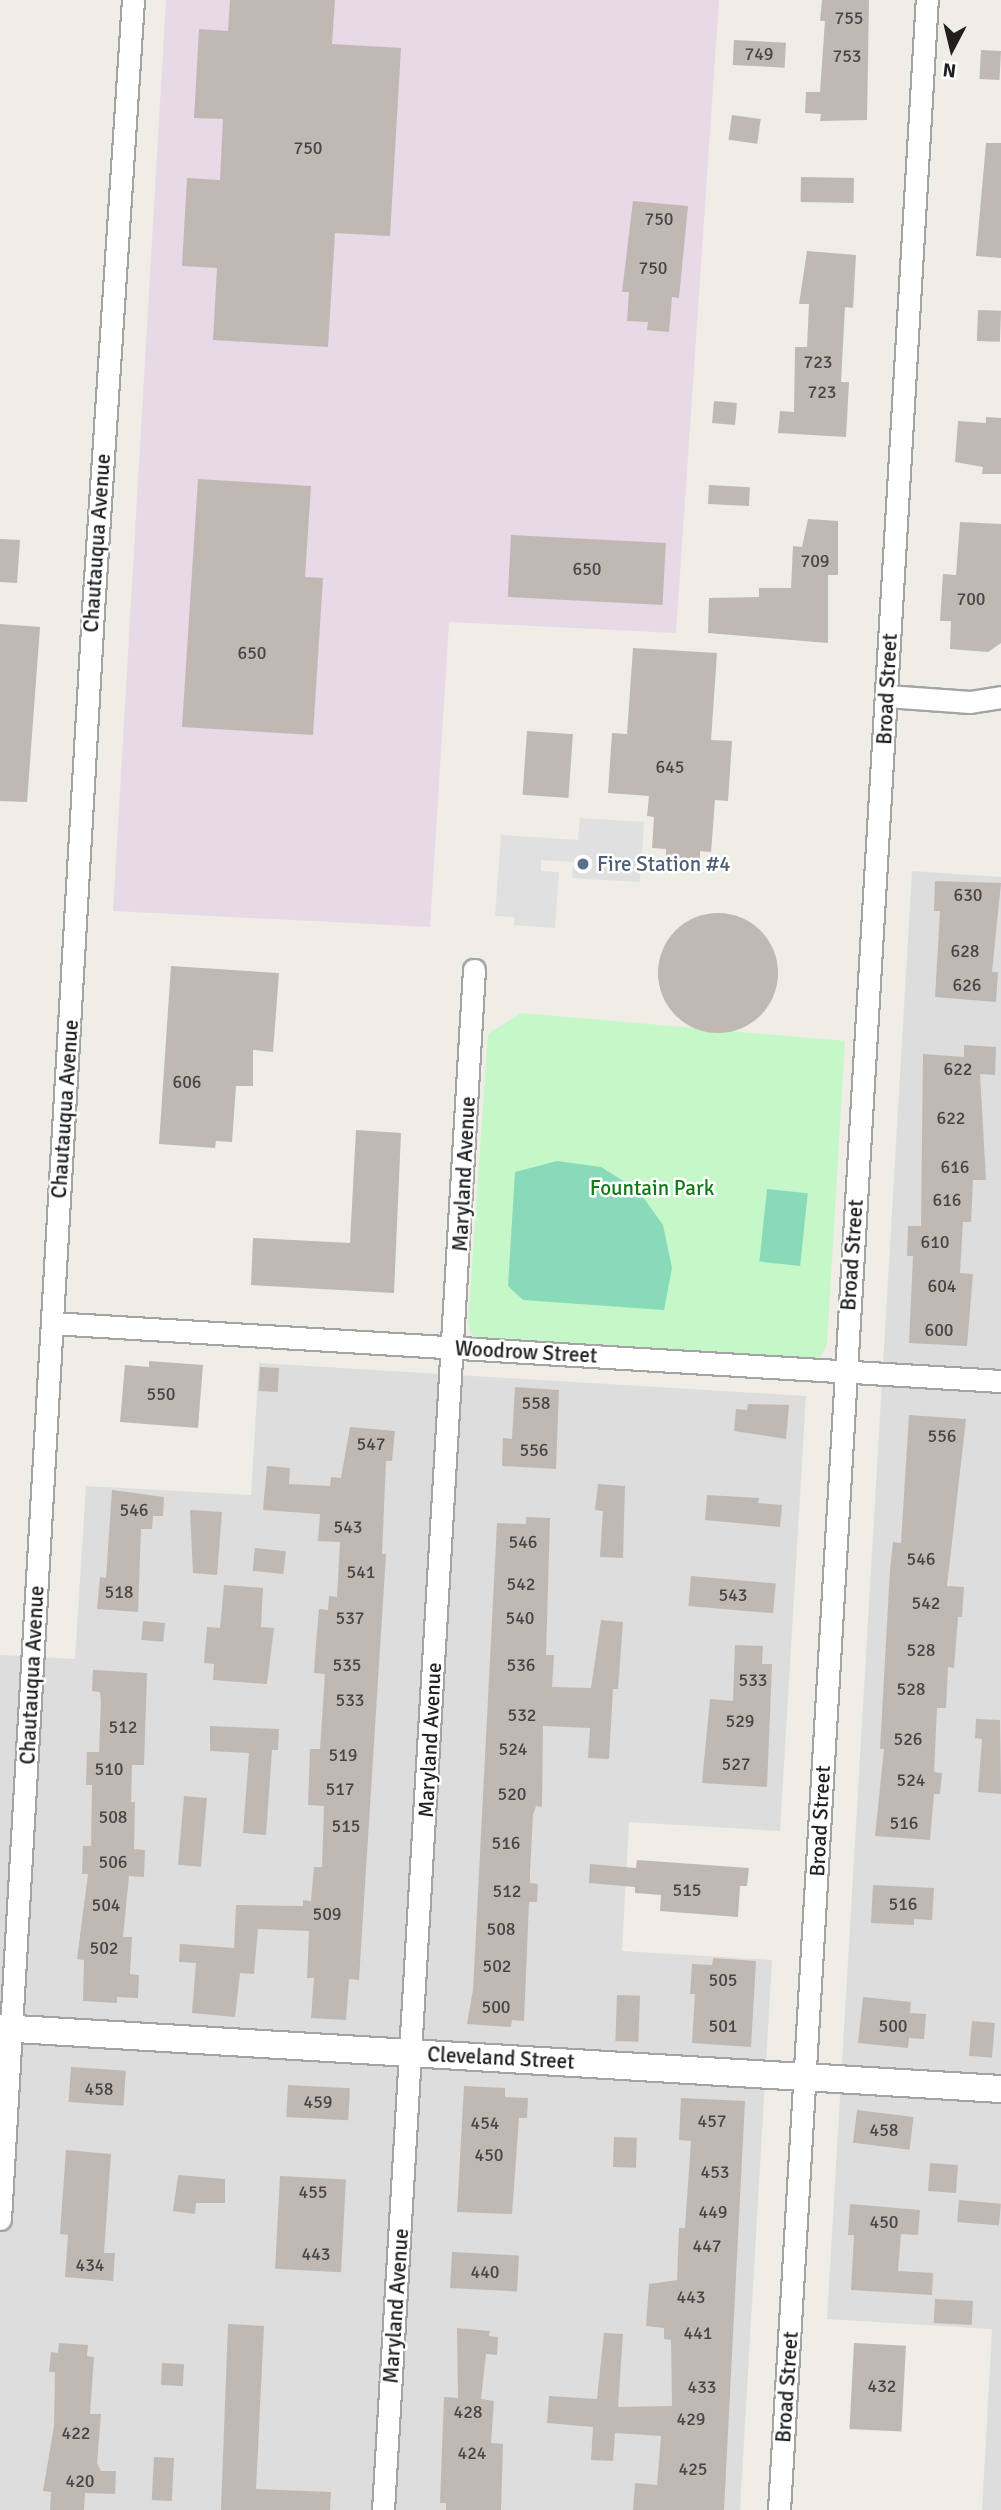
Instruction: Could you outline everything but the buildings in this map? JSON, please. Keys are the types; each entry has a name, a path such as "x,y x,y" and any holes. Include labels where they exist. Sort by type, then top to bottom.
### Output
{"street":[{"name":"Chautauqua Avenue","path":"0,2219 6,2028 133,0"},
{"name":"Broad Street","path":"779,2510 807,2077 844,1371 887,696 927,0"},
{"path":"887,696 970,702 1001,697"},
{"name":"Maryland Avenue","path":"383,2510 454,1348 474,970"},
{"name":"Woodrow Street","path":"52,1323 1001,1381"},
{"name":"Cleveland Street","path":"6,2028 1001,2089"}],"shaded area":[{"path":"166,0 719,0 676,633 449,622 430,927 113,911"},
{"path":"580,818 644,822 640,882 572,878 573,862 541,860 541,871 559,872 555,928 514,925 514,917 495,916 501,835 578,840"},
{"path":"912,871 1001,877 1001,2510 982,2510 992,2329 827,2319"},
{"path":"259,1363 806,1396 780,1831 629,1822 622,1951 772,1960 740,2510 0,2510 0,1655 75,1659 86,1486 251,1495"}],"green space":[{"name":"Fountain Park","path":"521,1013 845,1041 827,1344 821,1357 815,1360 478,1340 472,1336 468,1323 488,1034"},
{"path":"557,1161 601,1167 638,1190 663,1225 672,1268 664,1310 523,1300 508,1286 515,1172"},
{"path":"767,1189 808,1193 800,1266 759,1262"}],"place":[{"name":"Fire Station #4","path":"583,864"}]}
